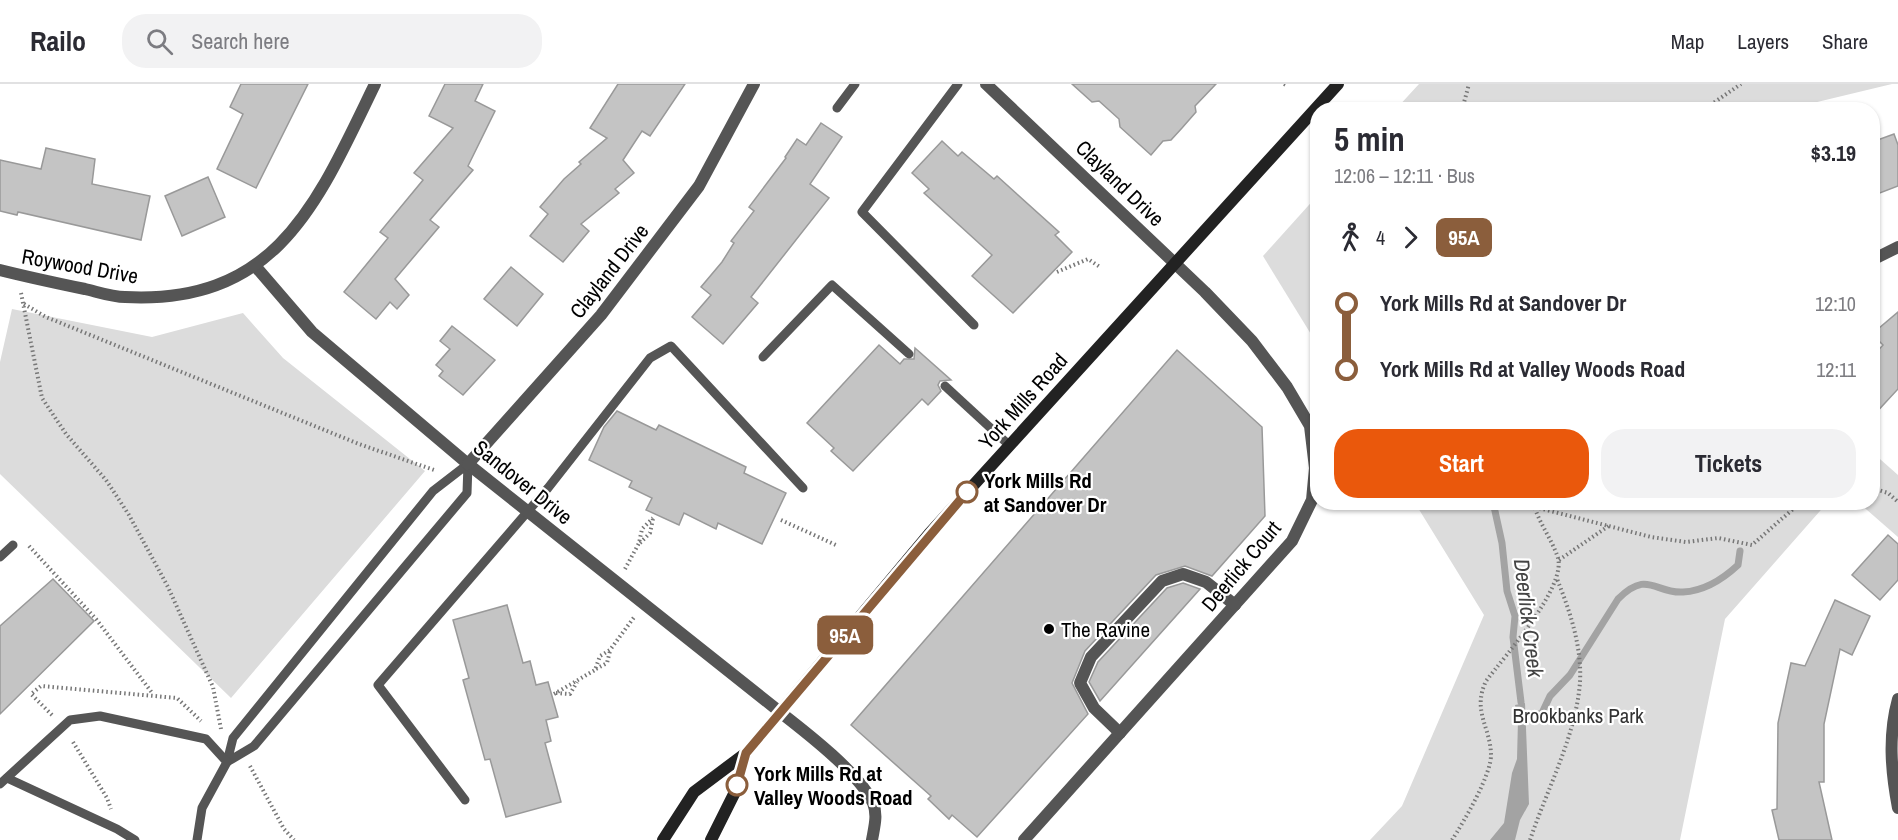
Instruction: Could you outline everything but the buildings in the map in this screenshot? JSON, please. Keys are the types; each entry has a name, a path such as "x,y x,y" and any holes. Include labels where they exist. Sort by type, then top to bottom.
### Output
{"main road":[{"name":"York Mills Road","path":"1322,102 1338,84"},
{"name":"York Mills Road","path":"663,840 694,792 746,753 929,534 1310,115"},
{"name":"York Mills Road","path":"711,840 734,794 746,753"}],"street":[{"name":"Roywood Drive","path":"0,270 123,297 157,297 226,282 256,267 292,232 313,205 375,84"},
{"name":"Clayland Drive","path":"468,464 601,315 699,186 754,84"},
{"name":"Clayland Drive","path":"986,84 1175,262"},
{"path":"1880,256 1898,247"},
{"name":"Deerlick Court","path":"1175,262 1252,341 1287,387 1310,426"},
{"name":"Sandover Drive","path":"256,267 312,332 468,464 819,744 857,782 873,804 876,821 872,840"},
{"name":"Deerlick Court","path":"1024,840 1292,541 1310,504"},
{"path":"1120,733 1094,708 1080,683 1091,657 1162,582 1183,574 1206,582 1235,605"},
{"path":"1898,699 1890,744 1898,808"}],"lane":[{"path":"837,108 855,84"},
{"path":"958,84 862,212 974,325"},
{"path":"763,357 832,285 909,354"},
{"path":"465,800 378,685 528,511 650,358 670,346 803,488"},
{"path":"945,386 1009,445"},
{"path":"197,840 202,808 226,763 233,738 433,491 468,464"},
{"path":"226,763 254,746 465,496 468,464"},
{"path":"0,557 13,545"},
{"path":"135,840 117,829 3,781 70,720 100,716 206,739 226,763"}],"path":[{"path":"1464,102 1469,84"},
{"path":"1715,102 1741,84"},
{"path":"1057,272 1089,259 1100,267"},
{"path":"18,274 32,336 42,398 66,434 106,480 129,515 168,587 213,687 222,730 216,729"},
{"path":"23,304 46,317 348,440 435,470"},
{"path":"1880,490 1888,493 1898,502"},
{"path":"1452,840 1467,816 1491,756 1480,710 1480,694 1486,681 1537,612 1557,578 1559,560 1536,510"},
{"path":"1553,510 1651,537 1686,542 1718,538 1752,545 1792,510"},
{"path":"618,583 639,543 642,528 653,518 650,533 639,543"},
{"path":"781,520 836,545"},
{"path":"1559,560 1610,525"},
{"path":"13,545 24,541 96,619 154,695"},
{"path":"1530,840 1573,722 1580,682 1577,645 1567,603 1557,578"},
{"path":"595,670 600,656 610,650 644,605"},
{"path":"577,682 570,694 555,694 607,663 610,650"},
{"path":"32,694 41,686 177,698 208,729"},
{"path":"72,742 107,798 117,829"},
{"path":"226,763 251,766 284,829 294,840"}],"green space":[{"path":"1419,84 1892,84 1817,102 1402,102"},
{"path":"1310,204 1310,333 1263,256"},
{"path":"12,309 152,337 243,313 283,358 425,471 231,698 0,474 0,362"},
{"path":"1880,459 1898,475 1898,537 1867,510 1880,510"},
{"name":"Brookbanks Park","path":"1419,510 1821,510 1725,619 1680,840 1370,840 1402,806 1484,615"}],"shaded area":[{"path":"1525,703 1529,804 1520,820 1515,840 1490,840 1504,823 1512,773 1517,759 1518,720 1515,705"}],"waterway":[{"name":"Deerlick Creek","path":"1495,510 1502,543 1507,591 1515,616 1513,637 1521,702"},
{"path":"1527,719 1542,713 1550,696 1570,675 1618,599 1628,590 1644,584 1673,592 1706,587 1738,565 1740,551"}],"bus line":[{"name":"95A","path":"737,785 746,753 929,534 967,492"}],"place":[{"name":"York Mills Rd at Sandover Dr","path":"967,492"},
{"name":"The Ravine","path":"1049,629"},
{"name":"York Mills Rd at Valley Woods Road","path":"737,785"}]}
